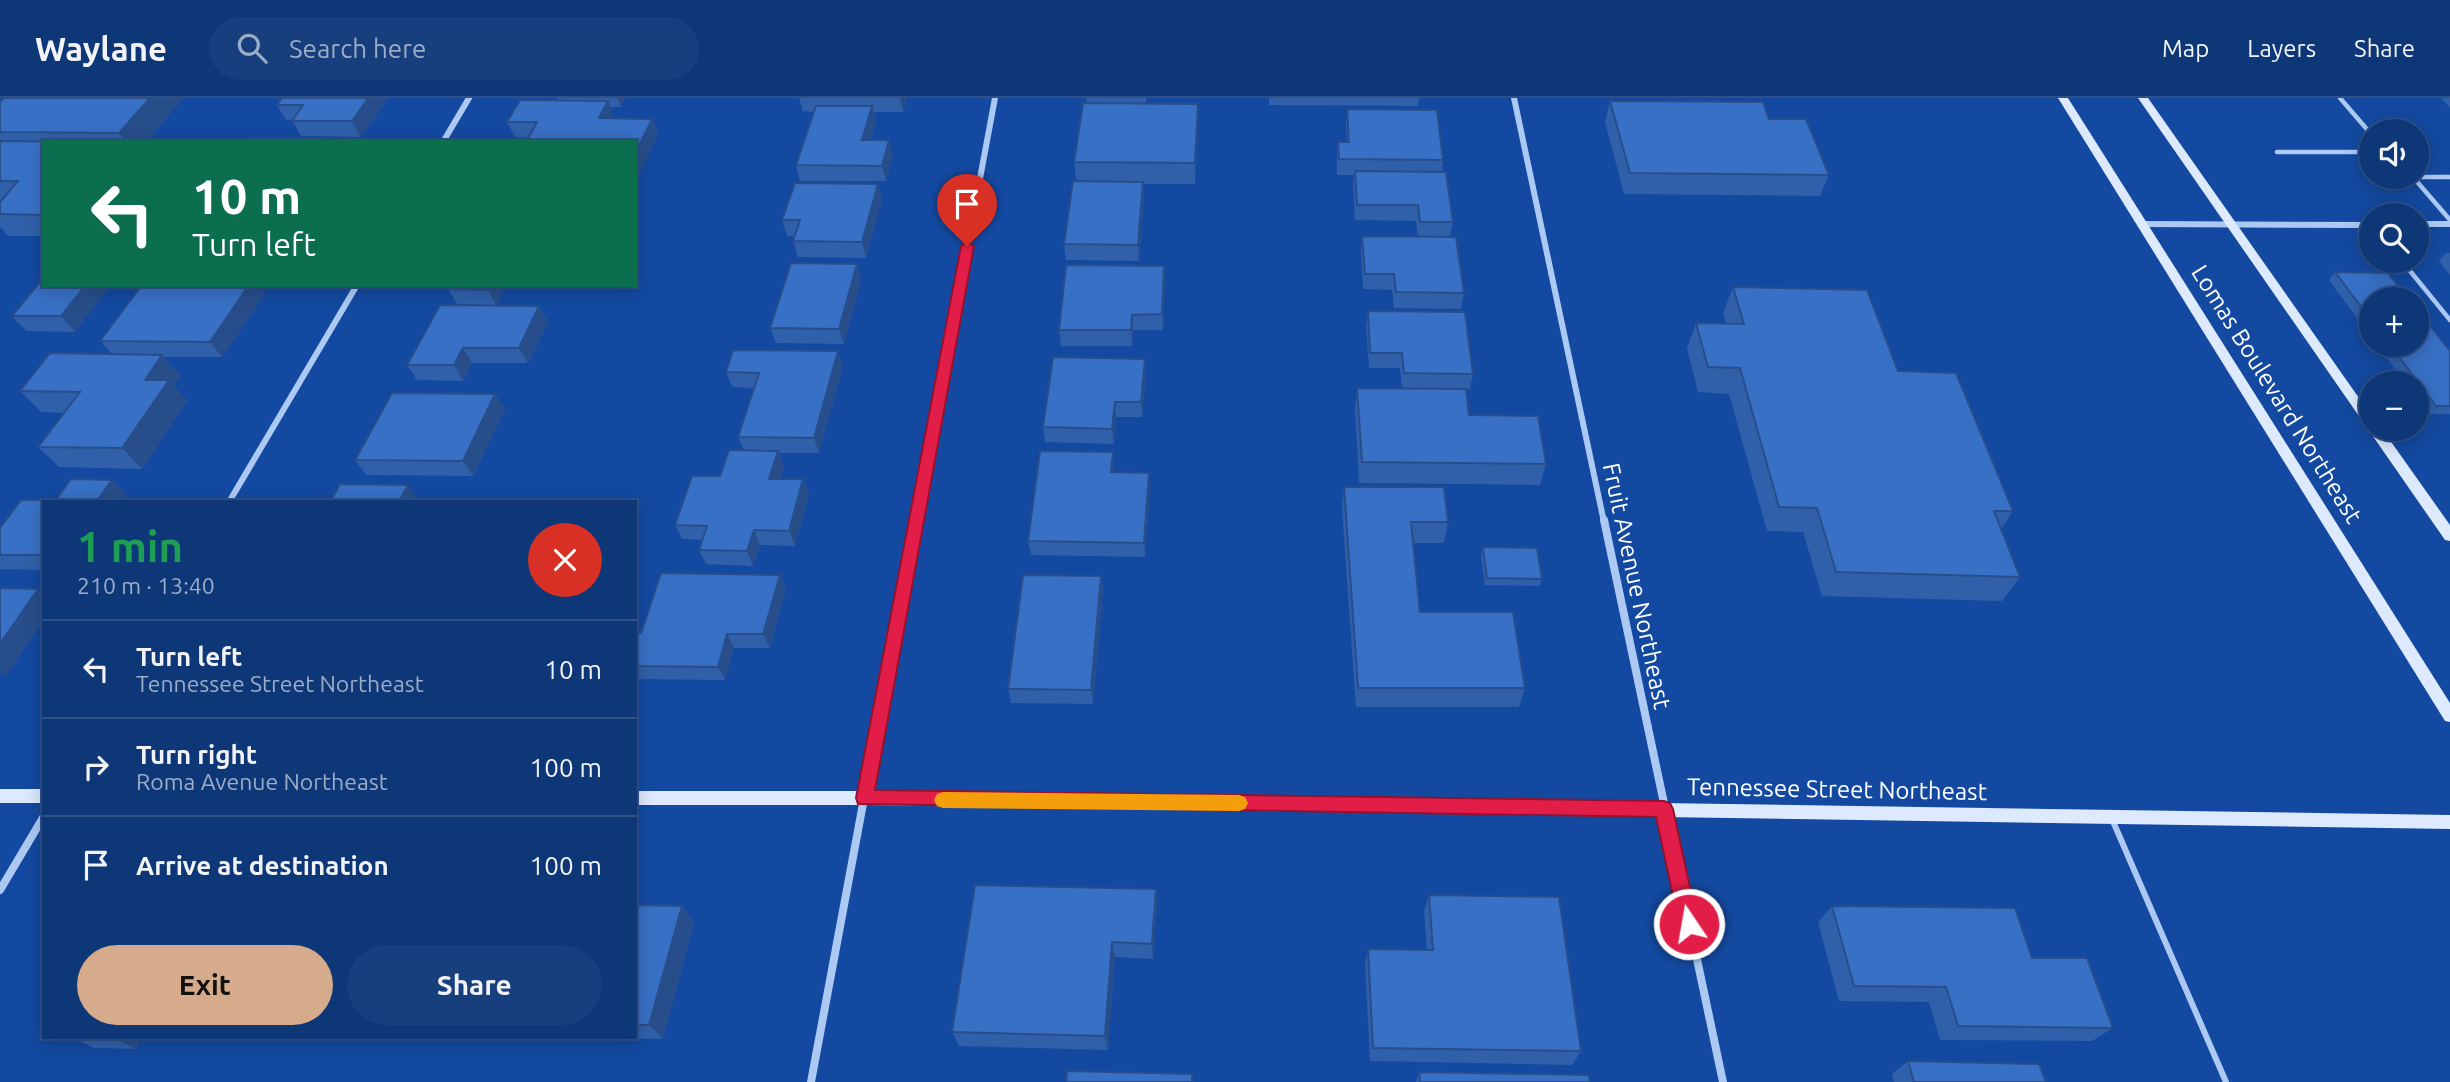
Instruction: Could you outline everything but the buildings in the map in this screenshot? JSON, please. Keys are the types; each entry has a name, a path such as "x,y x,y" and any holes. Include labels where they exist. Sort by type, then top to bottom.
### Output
{"main road":[{"name":"Lomas Boulevard Northeast","path":"2063,98 2450,716"},
{"path":"2143,98 2359,407"},
{"path":"2383,441 2450,536"},
{"path":"0,796 42,796"},
{"name":"Tennessee Street Northeast","path":"637,798 865,798 2450,822"}],"street":[{"path":"444,140 469,98"},
{"path":"811,1082 995,98"},
{"name":"Fruit Avenue Northeast","path":"1514,98 1723,1082"},
{"path":"2429,223 2450,222"},
{"path":"2144,224 2359,225"},
{"path":"230,500 356,287"},
{"path":"0,890 42,819"}],"lane":[{"path":"2340,98 2359,120"},
{"path":"2277,152 2359,152"},
{"path":"2429,177 2450,177"},
{"path":"2423,189 2450,222"},
{"path":"2412,273 2450,320"},
{"path":"2440,308 2450,308"},
{"path":"2110,816 2226,1082"}],"slow traffic":[{"path":"943,800 1239,803"}],"route":[{"path":"967,246 865,798 1664,809 1689,924"}]}
